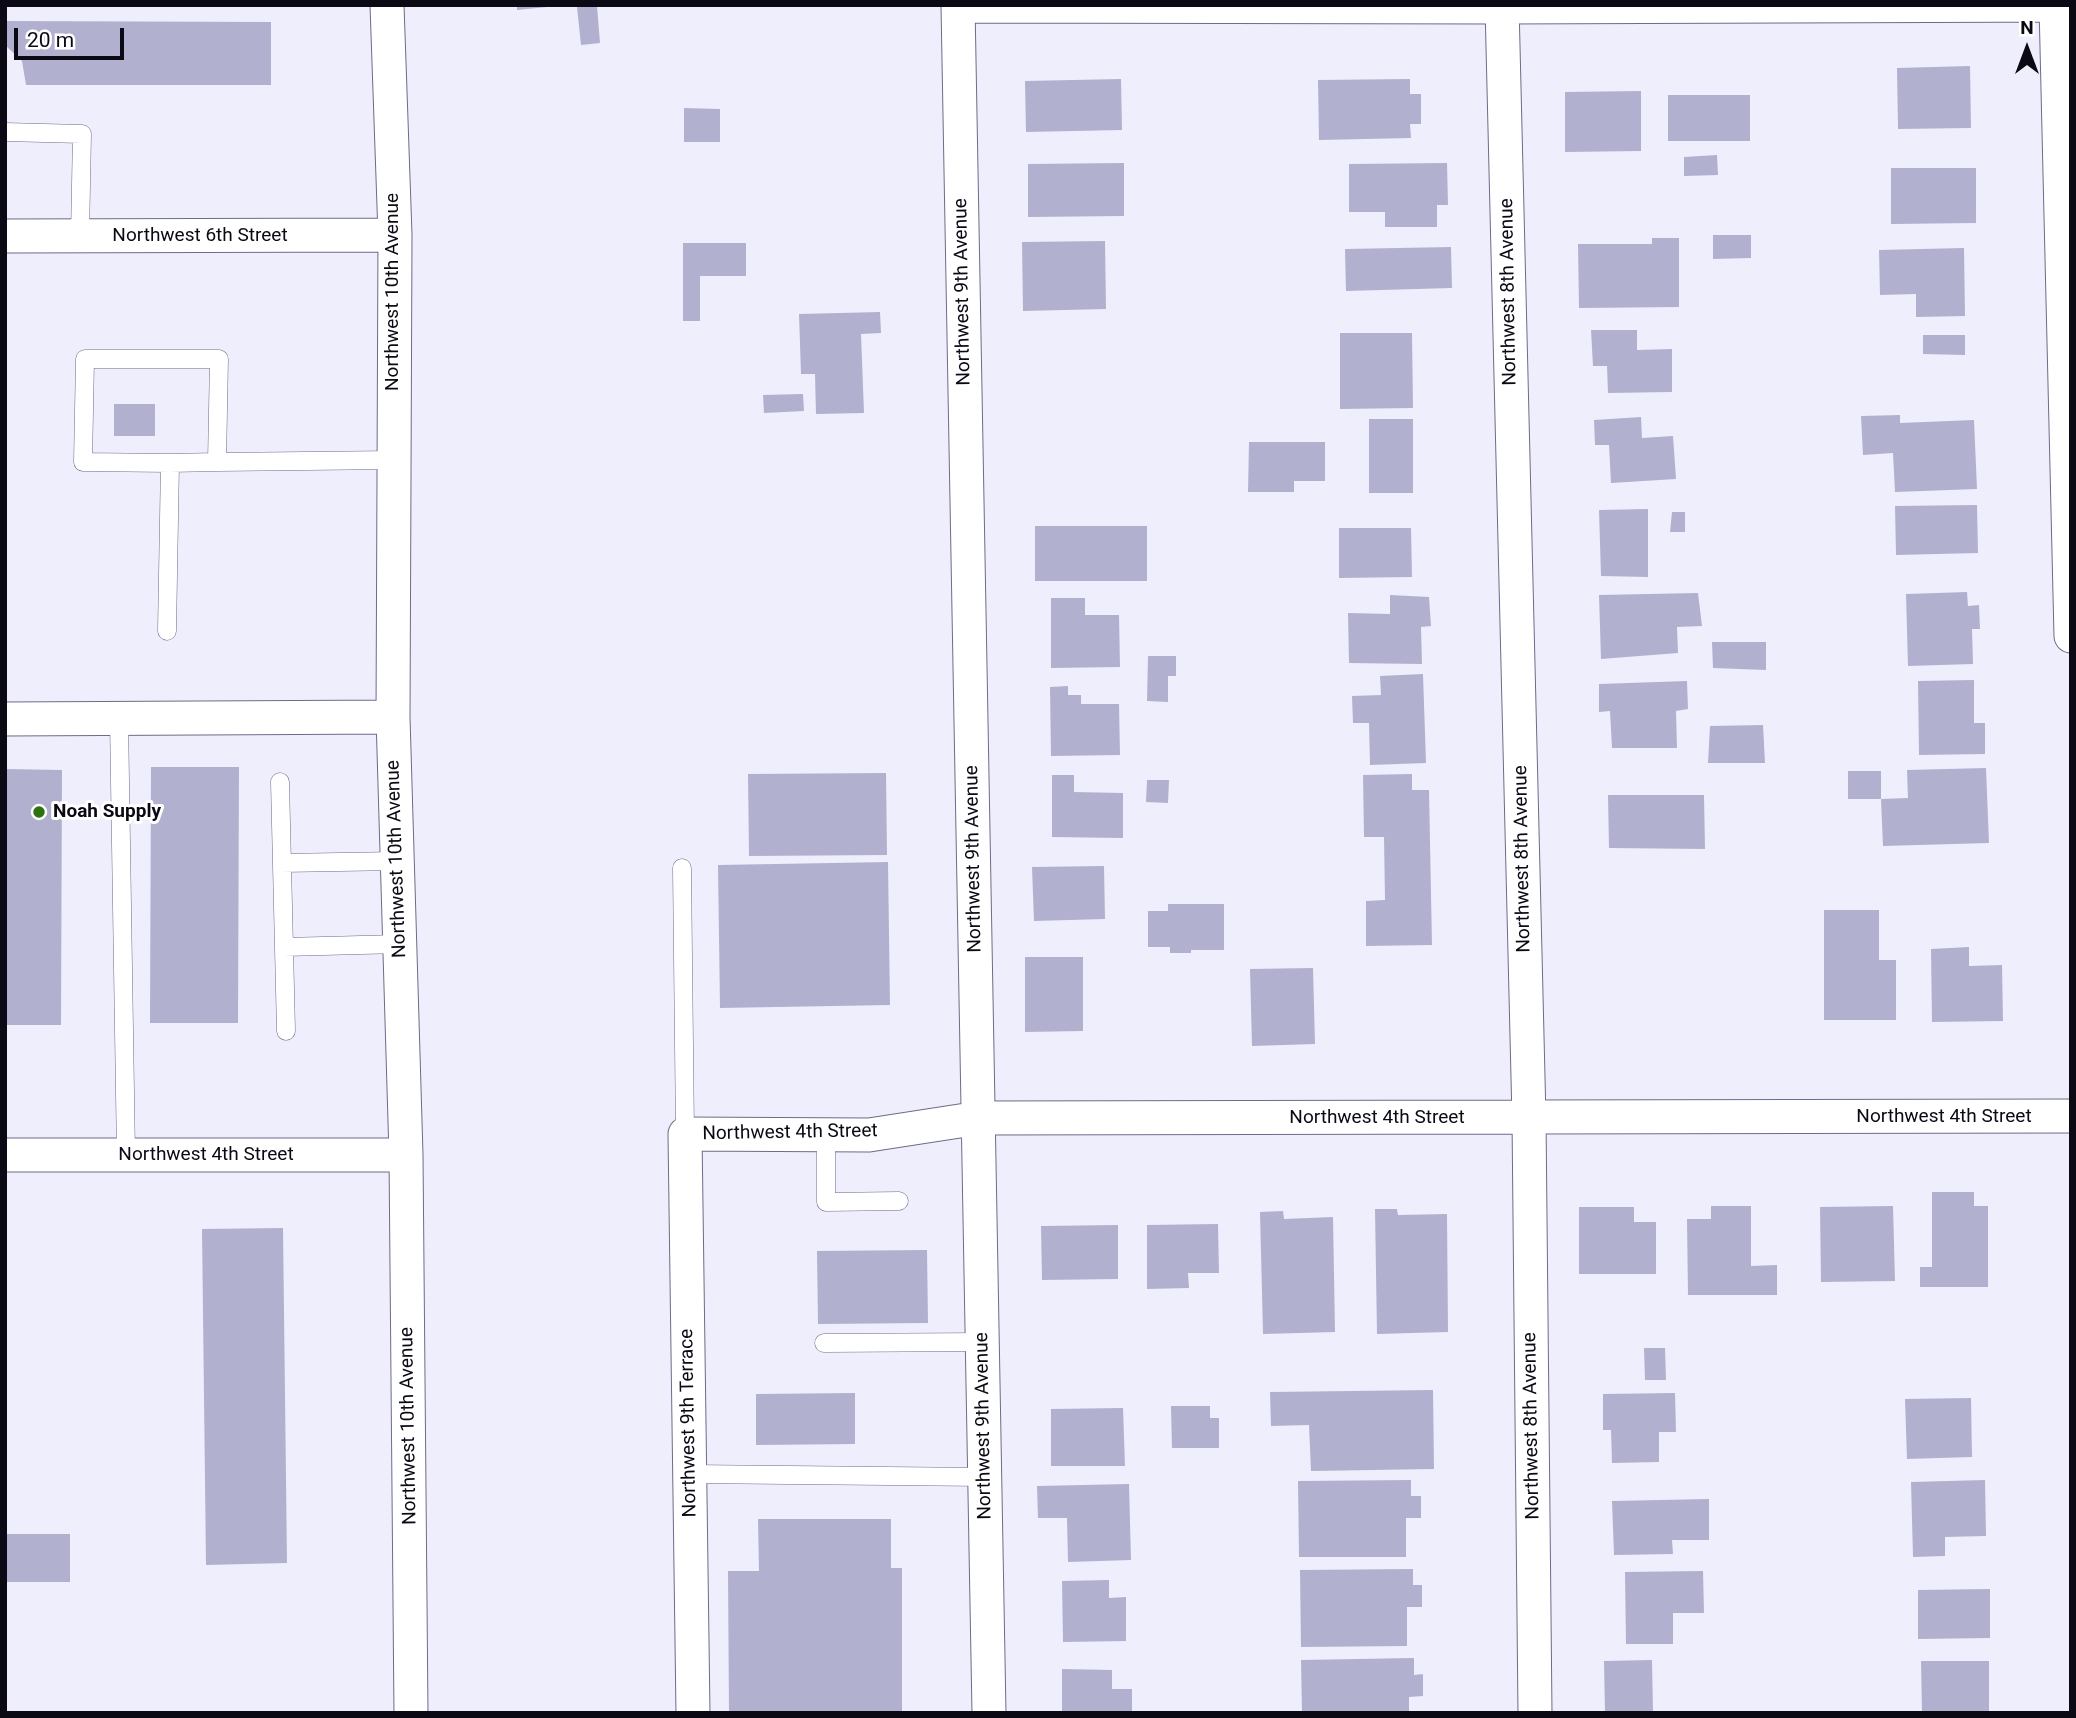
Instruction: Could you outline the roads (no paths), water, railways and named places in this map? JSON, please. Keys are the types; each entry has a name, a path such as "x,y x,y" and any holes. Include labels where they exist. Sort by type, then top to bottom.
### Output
{"street":[{"name":"Northwest 10th Avenue","path":"387,5 395,235 393,717 406,1154 411,1713"},
{"path":"958,5 2071,5"},
{"name":"Northwest 9th Avenue","path":"958,5 989,1713"},
{"path":"2056,5 2071,636"},
{"name":"Northwest 8th Avenue","path":"1502,6 1529,1118 1535,1713"},
{"name":"Northwest 6th Street","path":"5,236 395,235"},
{"path":"5,719 393,717"},
{"name":"Northwest 4th Street","path":"685,1134 869,1135 979,1118 2071,1116"},
{"name":"Northwest 9th Terrace","path":"685,1134 693,1713"},
{"name":"Northwest 4th Street","path":"5,1154 406,1154"}],"lane":[{"path":"5,132 82,134 79,236"},
{"path":"217,463 219,359 85,359 83,463 217,463 394,460"},
{"path":"167,631 170,463"},
{"path":"119,719 126,1154"},
{"path":"280,782 286,1031"},
{"path":"282,863 397,861"},
{"path":"682,868 685,1134"},
{"path":"284,947 400,944"},
{"path":"825,1135 825,1202 899,1201"},
{"path":"824,1343 983,1342"},
{"path":"690,1474 985,1478"}],"place":[{"name":"Noah Supply","path":"39,812"}]}
